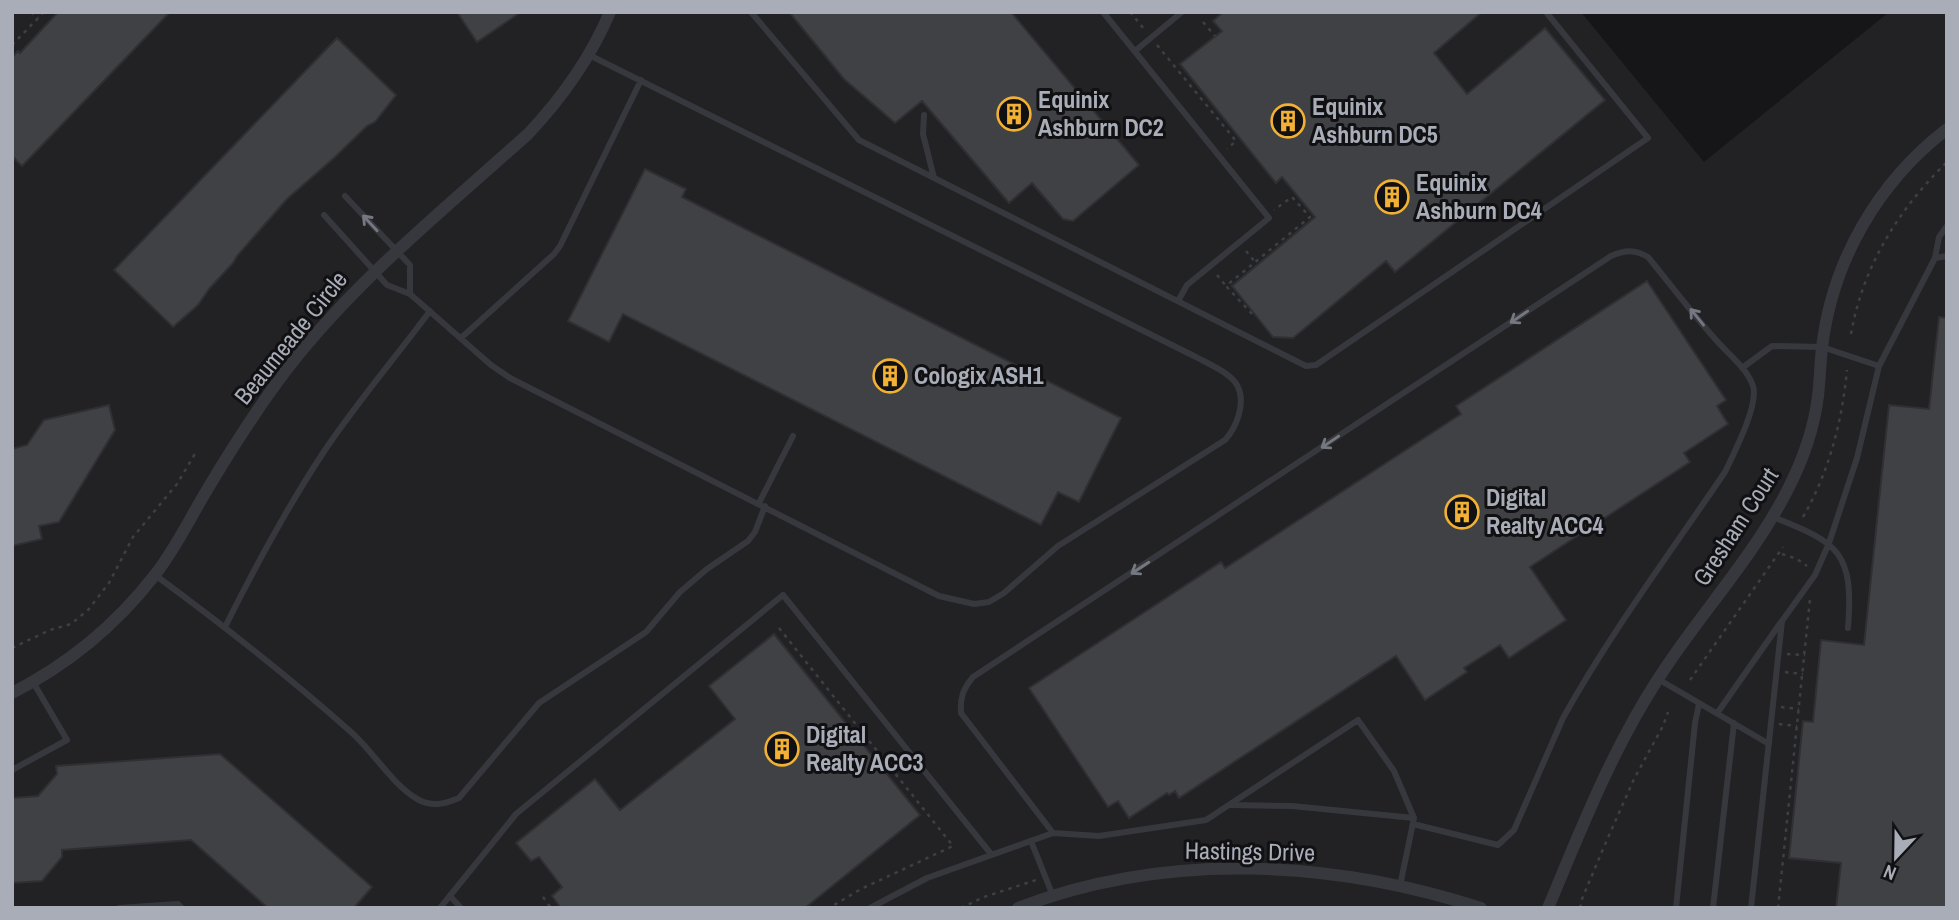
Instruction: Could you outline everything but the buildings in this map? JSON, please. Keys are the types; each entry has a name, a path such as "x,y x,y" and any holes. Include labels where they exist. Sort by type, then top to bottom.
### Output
{"street":[{"name":"Beaumeade Circle","path":"12,693 90,645 155,575 278,380 328,319 374,272 528,134 563,95 589,55 610,12"},
{"name":"Gresham Court","path":"1548,908 1596,793 1658,679 1773,517 1792,482 1807,443 1818,396 1822,347 1832,301 1864,222 1886,188 1921,149 1947,129"},
{"name":"Hastings Drive","path":"1018,908 1120,880 1218,868 1307,872 1400,886 1481,908"}],"lane":[{"path":"751,12 859,140 1306,366 1316,365 1648,138 1546,12"},
{"path":"1103,12 1269,218 1186,285 1178,301"},
{"path":"1135,51 1182,12"},
{"path":"324,215 387,285 410,293 491,365 510,378 939,596 974,604 989,602 1004,593 1058,546 1225,440 1234,430 1240,404 1238,387 1228,377 1196,357 589,55"},
{"path":"461,338 560,246 641,80"},
{"path":"924,115 923,134 934,178"},
{"path":"345,196 410,265 410,293"},
{"path":"1718,712 1815,575 1829,543 1857,458 1879,366 1935,258 1939,237 1947,226"},
{"path":"1053,833 961,713 960,701 964,688 973,677 1611,256 1624,250 1638,251 1648,257 1742,368 1754,387 1751,408 1726,472 1626,616 1573,700 1514,830 1498,845 1414,821 1292,806 1228,805"},
{"path":"1935,258 1947,256"},
{"path":"225,627 260,557 318,460 430,311"},
{"path":"1742,368 1772,346 1822,347 1879,366"},
{"path":"155,575 302,688 363,742 409,794 430,804 446,803 459,798 539,703 646,632 680,593 707,569 748,541 755,532 762,505 793,436"},
{"path":"1773,517 1829,543 1842,558 1846,572 1848,628"},
{"path":"440,908 516,814 783,596 991,853"},
{"path":"1751,908 1782,621"},
{"path":"1658,679 1769,744"},
{"path":"12,770 67,740 33,682"},
{"path":"1676,908 1699,704"},
{"path":"870,908 927,878 1053,833 1099,836 1206,820 1358,720 1394,771 1414,821 1400,886"},
{"path":"1713,908 1734,723"},
{"path":"1031,841 1054,896"},
{"path":"450,896 461,908"},
{"path":"119,908 178,904 182,908"}],"path":[{"path":"32,12 38,18"},
{"path":"12,45 44,12"},
{"path":"1203,22 1214,36"},
{"path":"1160,48 1236,141 1225,151"},
{"path":"1851,334 1861,292 1884,240 1913,197 1947,162"},
{"path":"1226,286 1310,217 1292,197 1275,211 1266,201"},
{"path":"1239,242 1255,262"},
{"path":"1210,266 1252,314"},
{"path":"1803,517 1823,476 1833,447 1843,407 1847,370"},
{"path":"12,648 50,630 71,624 88,610 109,583 133,537 177,484 197,452"},
{"path":"1690,680 1783,547"},
{"path":"1781,553 1810,567"},
{"path":"1778,908 1811,596"},
{"path":"779,628 953,846 861,889 829,908"},
{"path":"1779,654 1805,654"},
{"path":"1777,671 1802,674"},
{"path":"1773,705 1799,709"},
{"path":"1580,908 1634,779 1668,712"},
{"path":"1771,724 1797,726"},
{"path":"961,908 1022,883 1046,877"},
{"path":"543,897 551,908"}],"shaded area":[{"path":"12,12 1581,12 1704,162 1889,12 1947,12 1947,908 12,908"}],"place":[{"name":"Equinix Ashburn DC2","path":"1014,114"},
{"name":"Equinix Ashburn DC5","path":"1288,121"},
{"name":"Equinix Ashburn DC4","path":"1392,197"},
{"name":"Cologix ASH1","path":"890,376"},
{"name":"Digital Realty ACC4","path":"1462,512"},
{"name":"Digital Realty ACC3","path":"782,749"}]}
